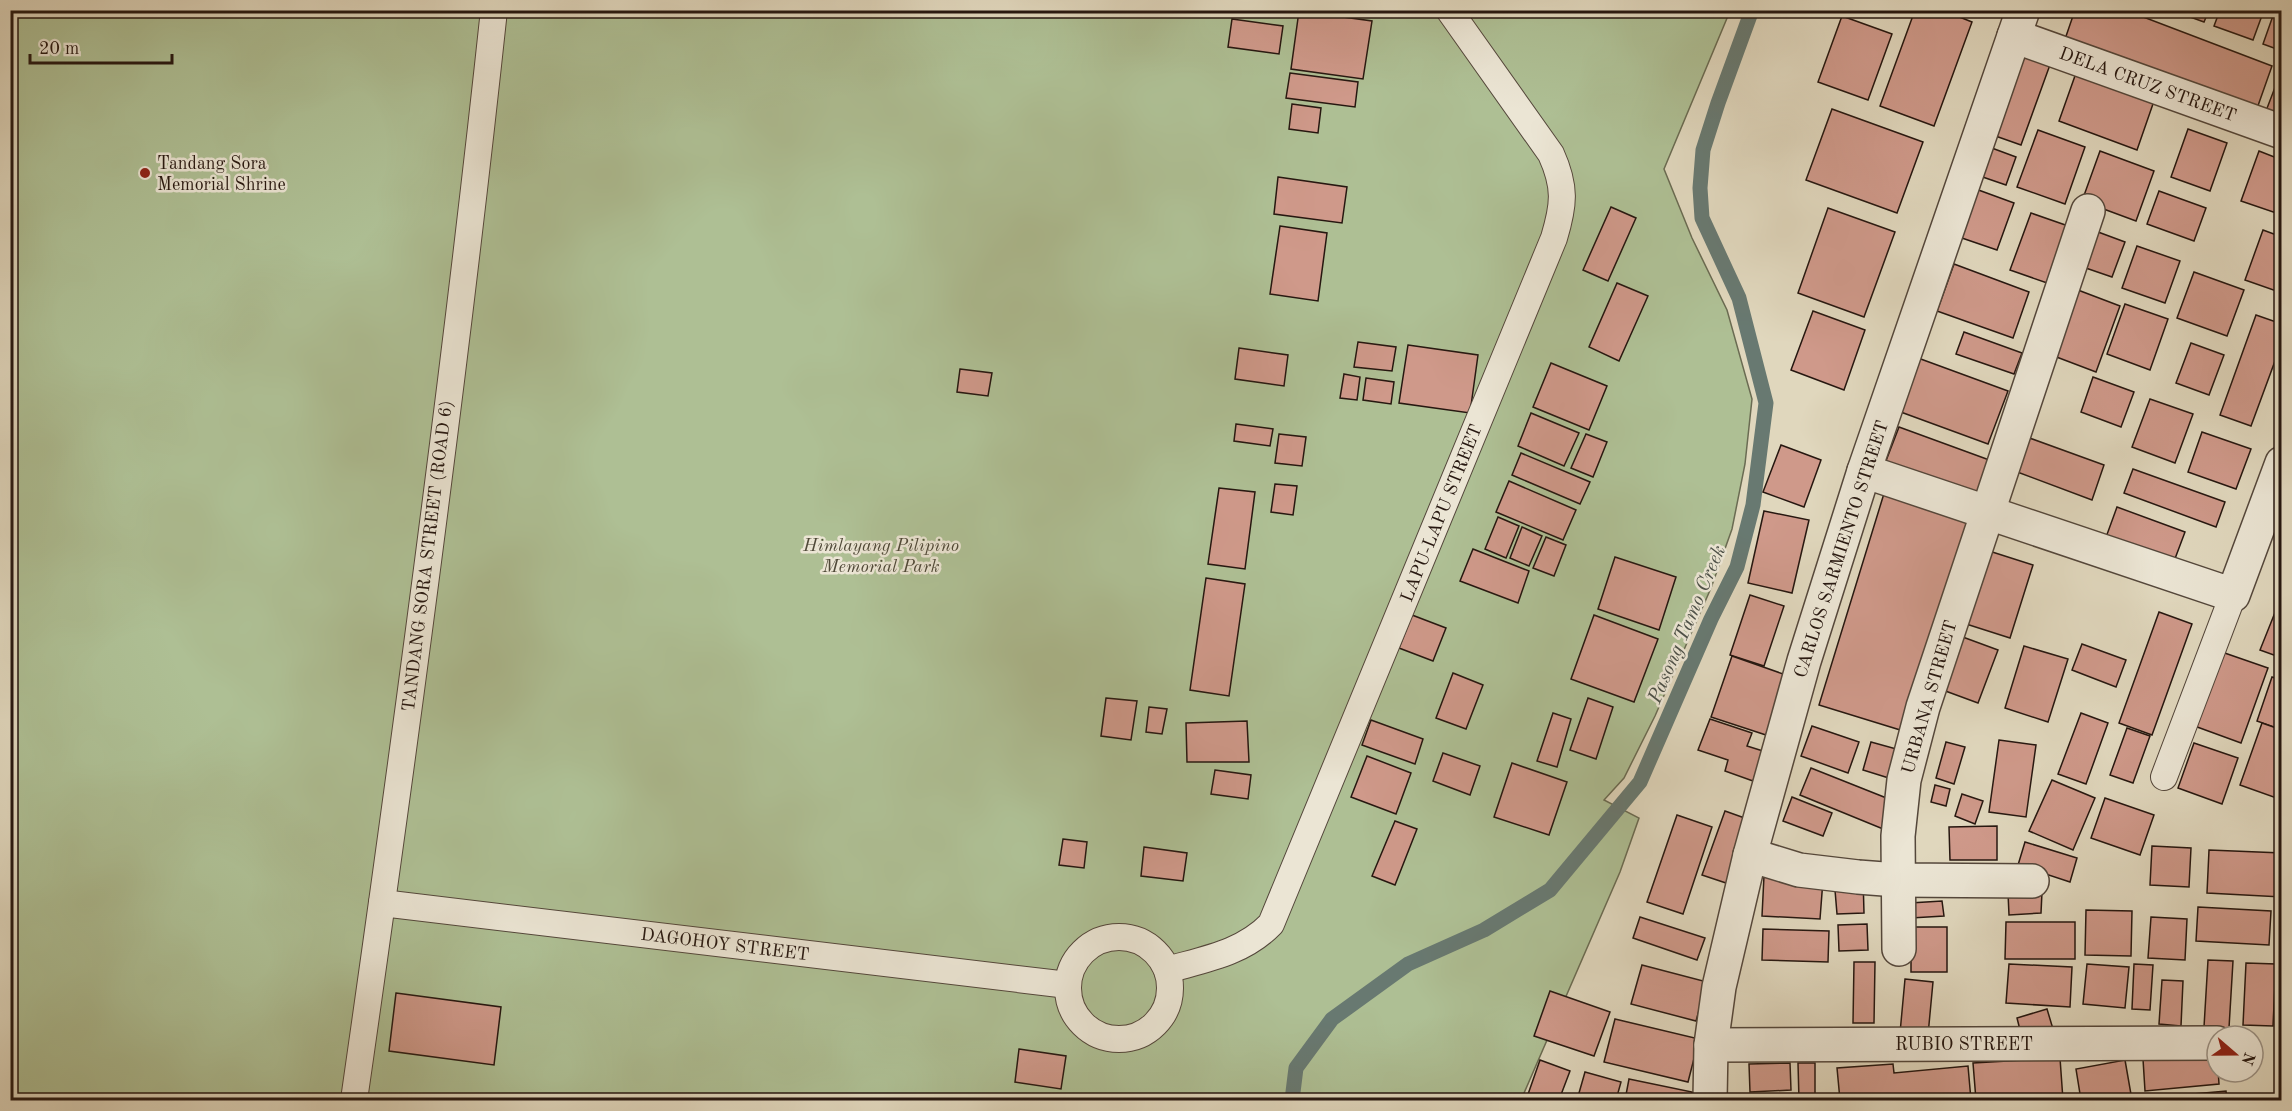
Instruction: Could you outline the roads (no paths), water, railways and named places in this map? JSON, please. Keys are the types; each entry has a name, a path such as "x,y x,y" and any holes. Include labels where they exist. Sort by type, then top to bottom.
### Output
{"street":[{"name":"DELA CRUZ STREET","path":"2018,23 2282,132"},
{"name":"CARLOS SARMIENTO STREET","path":"1710,1101 1711,1045 1719,987 1750,855 1804,661 1864,471 2018,23"},
{"name":"URBANA STREET","path":"1899,949 1898,836 1904,780 1923,707 1986,512 2088,211"},
{"path":"1864,471 2233,595 2269,537 2282,463"},
{"path":"1750,855 1799,870 1897,880 2032,880"},
{"name":"RUBIO STREET","path":"1711,1045 2205,1043"}],"lane":[{"name":"TANDANG SORA STREET (ROAD 6)","path":"354,1101 472,219 494,10"},
{"name":"LAPU-LAPU STREET","path":"1167,970 1242,946 1258,937 1271,924 1554,238 1559,221 1563,192 1559,172 1551,154 1449,10"},
{"path":"2164,777 2233,595"},
{"name":"DAGOHOY STREET","path":"382,903 1068,985"},
{"path":"1122,937 1141,942 1157,953 1167,970 1171,990 1166,1010 1153,1026 1136,1037 1116,1040 1096,1034 1081,1022 1070,1004 1068,985 1073,965 1086,950 1103,940 1122,937"}],"waterway":[{"name":"Pasong Tamo Creek","path":"1292,1100 1296,1068 1332,1019 1408,964 1484,930 1550,890 1640,782 1711,619 1737,567 1753,505 1766,403 1739,298 1702,218 1700,188 1703,150 1752,10"}],"place":[{"name":"Tandang Sora Memorial Shrine","path":"145,173"}],"park label":[{"name":"Himlayang Pilipino Memorial Park","path":"881,555"}]}
